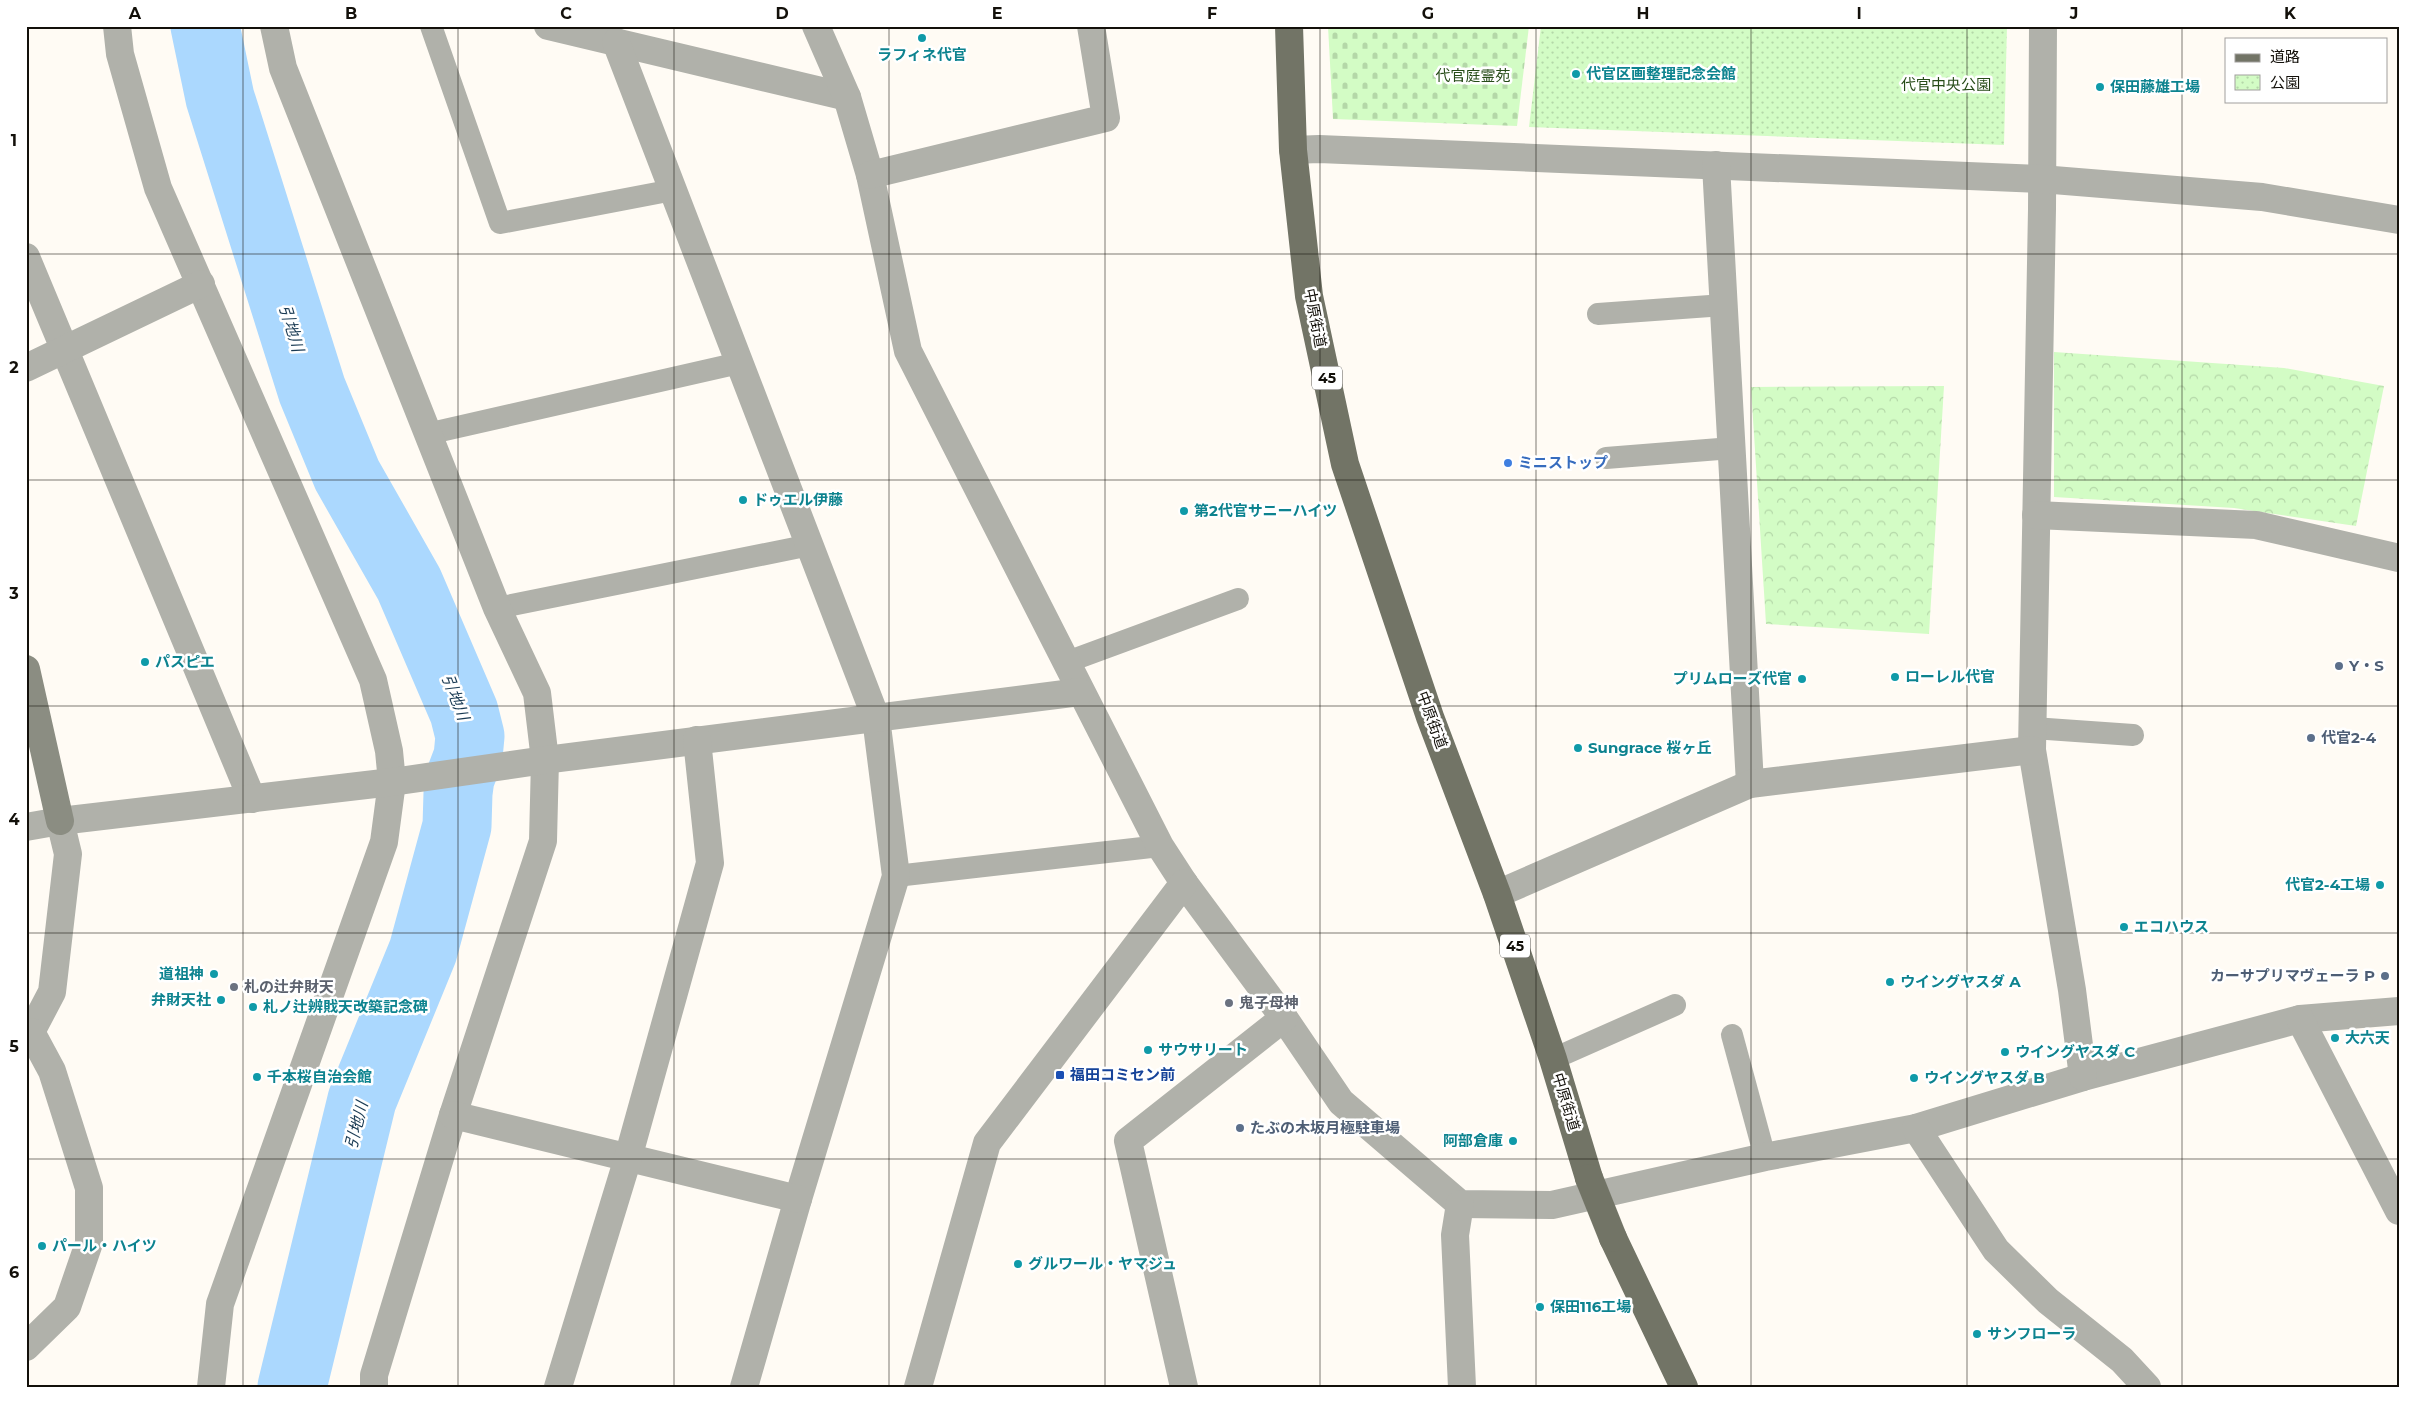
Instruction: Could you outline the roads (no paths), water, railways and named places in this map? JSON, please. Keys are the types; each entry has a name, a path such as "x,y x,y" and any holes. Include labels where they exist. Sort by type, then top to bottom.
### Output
{"main road":[{"name":"中原街道","path":"1289,26 1293,150 1309,296 1345,464 1430,717 1497,894 1553,1058 1589,1178 1613,1238 1684,1387"}],"street":[{"path":"117,26 120,54 158,188 373,680 388,751 392,782 384,842 220,1304 211,1387"},
{"path":"274,26 283,68 427,434 497,608 537,693 545,760 543,841 453,1115 374,1375 374,1387"},
{"path":"548,26 847,97"},
{"path":"816,26 847,97 870,175 908,351 1160,846 1184,883 1284,1018 1341,1102 1460,1204 1552,1205 1765,1157 1916,1128 2083,1077 2300,1019 2399,1011"},
{"path":"870,175 1106,118 1090,26"},
{"path":"2043,26 2033,739 2072,990 2083,1077"},
{"path":"616,42 876,718 896,876 798,1199 744,1387"},
{"path":"1293,150 1319,149 2041,179 2262,197 2399,220"},
{"path":"1716,165 1750,784"},
{"path":"26,257 252,799"},
{"path":"26,368 200,284"},
{"path":"2036,516 2256,525 2399,558"},
{"path":"26,669 68,854 52,992 29,1033 52,1071 89,1188 89,1244 67,1307 26,1347"},
{"path":"26,827 60,821 392,782 697,740 1080,692"},
{"path":"1497,894 1750,784 2033,739"},
{"path":"558,1387 628,1158 710,863 697,740"},
{"path":"918,1387 987,1143 1184,883"},
{"path":"1184,1387 1128,1141 1284,1018"},
{"path":"2300,1019 2399,1211"},
{"path":"453,1115 798,1199"},
{"path":"1916,1128 1996,1250 2048,1301 2122,1360 2147,1387"},
{"path":"1460,1204 1455,1235 1462,1387"}],"lane":[{"path":"431,26 500,222 673,190"},
{"path":"1598,314 1724,305"},
{"path":"427,434 739,363"},
{"path":"1606,458 1732,448"},
{"path":"497,608 810,545"},
{"path":"1067,662 1238,599"},
{"path":"2033,739 2133,735"},
{"path":"896,876 1160,846"},
{"path":"1553,1058 1675,1005"},
{"path":"1732,1035 1765,1157"}],"waterway":[{"name":"引地川","path":"205,26 220,98 312,390 347,475 409,584 464,712 470,736 468,757 460,778 457,826 423,951 362,1100 292,1387"}],"place":[{"name":"ラフィネ代官","path":"922,38"},
{"name":"代官区画整理記念会館","path":"1576,74"},
{"name":"保田藤雄工場","path":"2100,87"},
{"name":"ミニストップ","path":"1508,463"},
{"name":"ドゥエル伊藤","path":"743,500"},
{"name":"第2代官サニーハイツ","path":"1184,511"},
{"name":"パスピエ","path":"145,662"},
{"name":"Y・S","path":"2339,666"},
{"name":"ローレル代官","path":"1895,677"},
{"name":"プリムローズ代官","path":"1802,679"},
{"name":"代官2-4","path":"2311,738"},
{"name":"Sungrace 桜ヶ丘","path":"1578,748"},
{"name":"代官2-4工場","path":"2380,885"},
{"name":"エコハウス","path":"2124,927"},
{"name":"道祖神","path":"214,974"},
{"name":"カーサプリマヴェーラ P","path":"2385,976"},
{"name":"ウイングヤスダ A","path":"1890,982"},
{"name":"札の辻弁財天","path":"234,987"},
{"name":"弁財天社","path":"221,1000"},
{"name":"鬼子母神","path":"1229,1003"},
{"name":"札ノ辻辨戝天改築記念碑","path":"253,1007"},
{"name":"大六天","path":"2335,1038"},
{"name":"サウサリート","path":"1148,1050"},
{"name":"ウイングヤスダ C","path":"2005,1052"},
{"name":"福田コミセン前","path":"1060,1075"},
{"name":"千本桜自治会館","path":"257,1077"},
{"name":"ウイングヤスダ B","path":"1914,1078"},
{"name":"たぶの木坂月極駐車場","path":"1240,1128"},
{"name":"阿部倉庫","path":"1513,1141"},
{"name":"パール・ハイツ","path":"42,1246"},
{"name":"グルワール・ヤマジュ","path":"1018,1264"},
{"name":"保田116工場","path":"1540,1307"},
{"name":"サンフローラ","path":"1977,1334"}],"park label":[{"name":"代官庭霊苑","path":"1473,76"},
{"name":"代官中央公園","path":"1946,85"}]}
